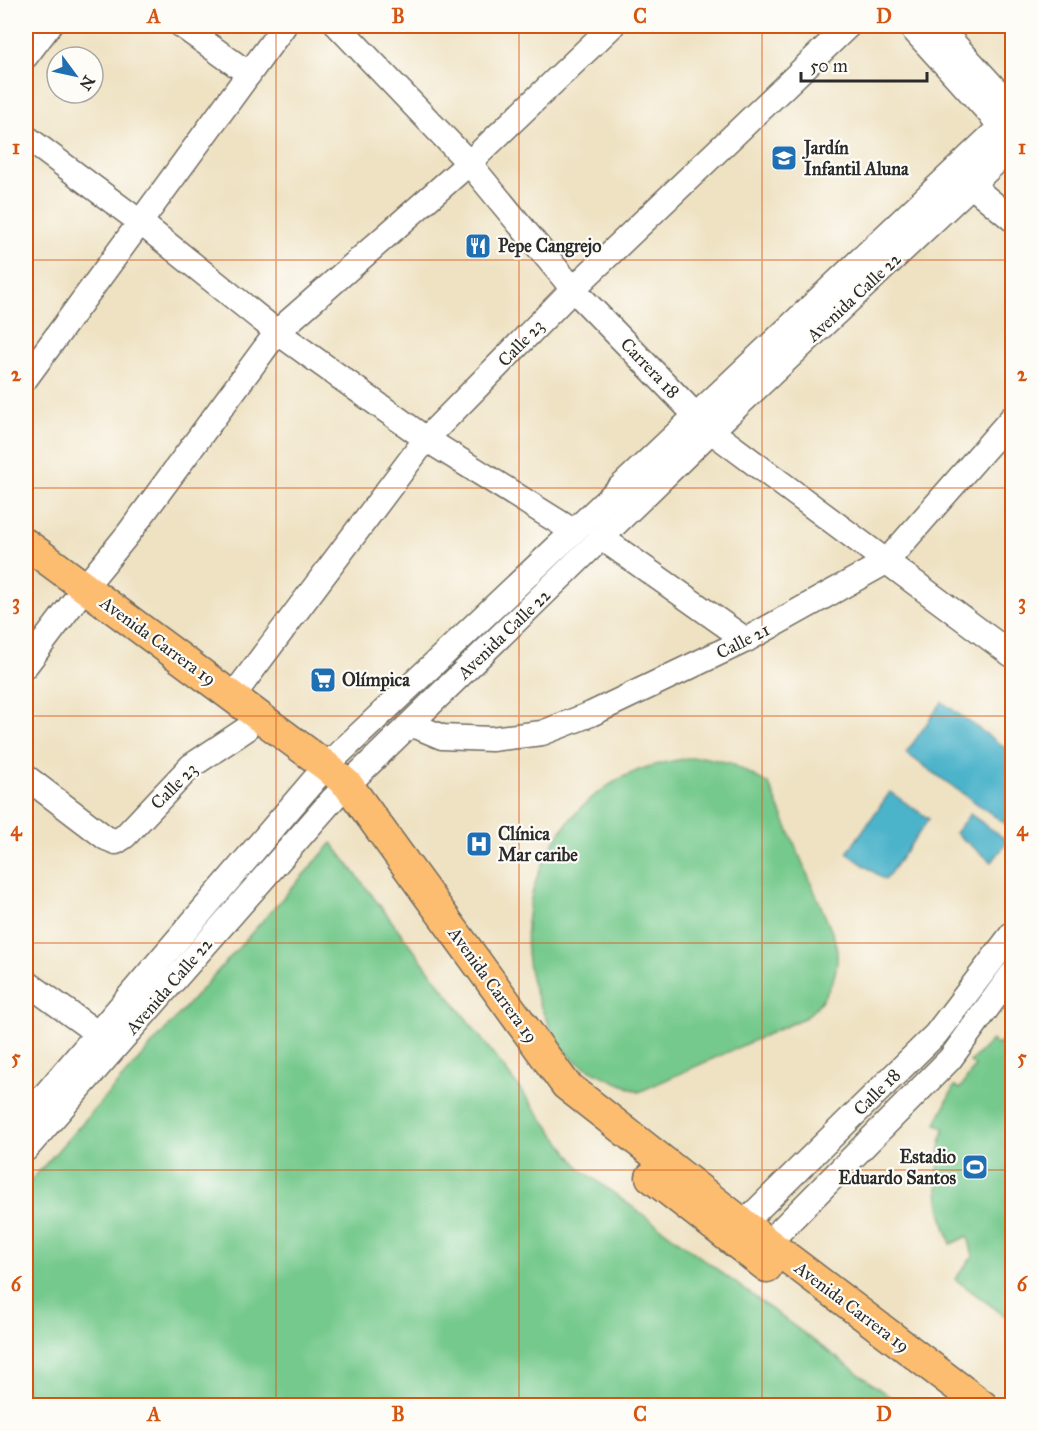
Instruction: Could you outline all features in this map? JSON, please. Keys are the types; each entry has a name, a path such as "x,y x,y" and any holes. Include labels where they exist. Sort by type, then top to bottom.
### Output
{"main road":[{"name":"Avenida Carrera 19","path":"26,544 79,595 245,730 330,782"},
{"name":"Avenida Carrera 19","path":"26,568 79,595 232,696 330,782 566,1085 735,1230 983,1406"},
{"name":"Avenida Carrera 19","path":"760,1249 950,1406"}],"street":[{"path":"26,56 49,26"},
{"path":"182,26 249,74"},
{"path":"26,378 284,26"},
{"name":"Carrera 18","path":"338,26 469,163 573,289 704,424 1012,655"},
{"path":"26,665 128,534 277,332 469,163 612,26"},
{"name":"Calle 23","path":"232,696 426,440 573,289 848,26"},
{"path":"910,26 1010,122"},
{"path":"938,26 1010,122"},
{"name":"Avenida Calle 22","path":"26,1149 330,782 411,724 602,538 704,424 1010,122"},
{"path":"26,137 140,222 277,332 426,440 573,531"},
{"name":"Avenida Calle 22","path":"26,1117 98,1033 330,782 573,531 704,424 972,186 1012,147"},
{"path":"972,186 1012,219"},
{"name":"Calle 21","path":"411,724 441,737 491,740 542,733 591,714 746,640 886,562 1012,418"},
{"path":"602,538 746,640"},
{"name":"Calle 23","path":"26,777 106,838 116,842 125,836 191,766 245,730"},
{"name":"Calle 18","path":"735,1230 936,1034 1012,934"},
{"name":"Calle 18","path":"760,1249 950,1059 1012,975"},
{"path":"26,982 98,1033"}],"green space":[{"path":"702,757 730,763 769,784 834,937 837,949 836,971 828,991 806,1017 639,1092 577,1062 563,1048 552,1030 535,992 528,959 527,925 532,892 544,861 561,832 582,806 609,785 639,770 670,761"},
{"path":"332,843 581,1169 901,1405 26,1405 26,1186"},
{"name":"Estadio Eduardo Santos","path":"1012,1037 1012,1321 955,1279 973,1256 968,1236 951,1244 946,1229 938,1187 939,1159 944,1128 936,1124 954,1086 960,1089 975,1066 970,1062 992,1040 997,1045"}],"water":[{"path":"942,702 1012,753 1012,818 1007,825 906,753"},
{"path":"890,792 929,819 885,880 847,853"},
{"path":"970,814 1008,841 992,862 955,833"}],"place":[{"name":"Jardín Infantil Aluna","path":"784,158"},
{"name":"Pepe Cangrejo","path":"478,246"},
{"name":"Olímpica","path":"323,680"},
{"name":"Clínica Mar caribe","path":"479,844"},
{"name":"Estadio Eduardo Santos","path":"975,1167"}]}
